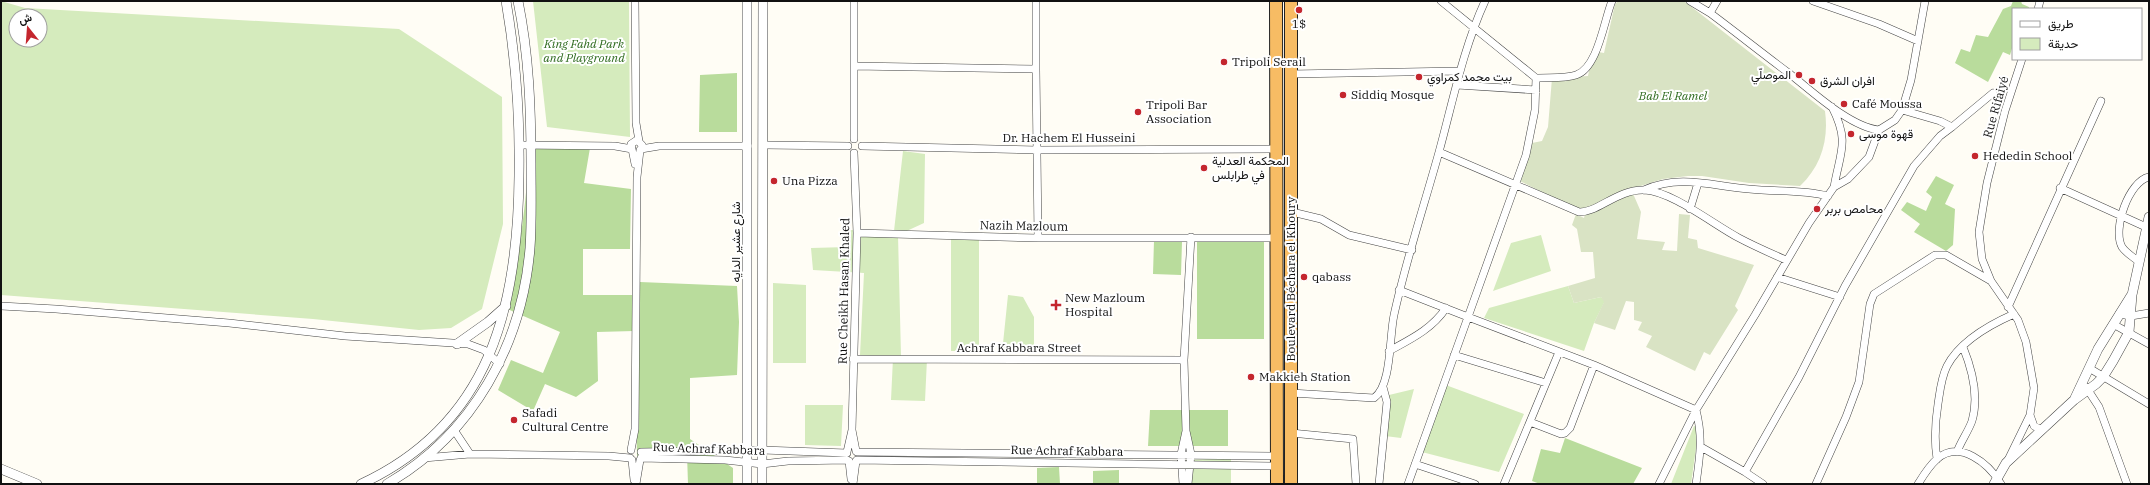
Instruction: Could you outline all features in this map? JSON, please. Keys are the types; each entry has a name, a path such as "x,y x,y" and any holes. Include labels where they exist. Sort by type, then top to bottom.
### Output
{"highway":[{"name":"Boulevard Béchara el Khoury","path":"1276,1 1275,238 1277,484"},
{"name":"Boulevard Béchara el Khoury","path":"1290,484 1292,433 1291,1"}],"street":[{"path":"361,484 399,463 438,430 470,391 490,354 506,306 513,275 518,234 520,145 515,67 506,1"},
{"path":"387,484 424,458 454,430 480,397 500,364 515,325 527,268 531,231 531,145 527,56 518,1"},
{"path":"635,1 637,176 635,484"},
{"name":"شارع عشير الدايه","path":"747,1 747,484"},
{"path":"762,484 764,145 763,1"},
{"path":"854,1 854,139"},
{"path":"1036,1 1038,238"},
{"path":"1442,1 1536,78 1576,75 1584,71 1594,56 1612,1"},
{"path":"1291,393 1374,398 1380,394 1386,375 1390,332 1399,290 1412,250 1460,71 1474,26 1485,1"},
{"path":"1690,1 1710,13 1832,107 1871,129 1880,130"},
{"path":"1710,13 1717,1"},
{"path":"1813,1 1879,24 1918,40"},
{"path":"1834,187 1848,179 1869,157 1880,130 1894,120 1902,110 1911,80 1925,1"},
{"name":"Rue Rifaiyé","path":"2006,463 2030,415 2033,403 2034,388 2032,369 2024,335 2014,314 1991,281 1982,259 1979,232 1980,219 2005,111 2022,60"},
{"path":"854,66 1036,68"},
{"path":"1291,74 1460,71"},
{"path":"1408,484 1516,186 1532,130 1536,78"},
{"path":"1457,85 1536,90"},
{"path":"1745,472 1799,377 1840,297 1914,166 1940,136 1992,93"},
{"path":"2008,307 2060,188 2101,101"},
{"path":"1659,484 1696,410 1756,315 1809,222 1834,187 1843,136 1832,107"},
{"path":"1902,110 1940,121 1952,127"},
{"path":"848,146 850,141 854,139"},
{"path":"848,146 854,153 859,152 862,146 859,140 854,139"},
{"path":"520,145 748,146"},
{"path":"764,145 848,146"},
{"name":"Dr. Hachem El Husseini","path":"862,146 1037,150 1276,149"},
{"path":"1439,152 1579,212 1586,211 1625,192 1644,190 1666,182 1698,182 1749,189 1810,191 1828,196"},
{"name":"Rue Cheikh Hasan Khaled","path":"853,484 853,359 857,233 854,153"},
{"path":"2138,261 2121,246 2119,232 2121,215 2129,197 2138,184 2145,178 2149,177"},
{"path":"1690,209 1698,182"},
{"path":"2060,188 2146,227"},
{"path":"1644,190 1655,192 1690,209 1739,238 1786,260"},
{"path":"1292,212 1321,219 1349,235 1412,250"},
{"path":"1918,484 1937,459 1944,454 1957,452 1976,458 1998,482 2006,463 2074,400 2085,387 2103,377 2129,332 2132,295 2138,261 2145,247 2146,227 2149,217"},
{"name":"Nazih Mazloum","path":"857,233 1038,238 1275,238"},
{"path":"1188,484 1191,454 1186,431 1184,360 1191,237"},
{"path":"1816,484 1846,417 1859,382 1870,304 1874,294 1935,255 1946,256 1991,281"},
{"path":"1777,277 1840,297"},
{"path":"1399,290 1594,365 1696,410"},
{"path":"2127,484 2099,407 2085,387 2089,368 2113,324 2132,295"},
{"path":"1,306 221,322 346,336 457,344 477,347 490,354 500,364"},
{"path":"457,344 488,322 506,306"},
{"path":"1389,351 1428,328 1438,319 1446,308"},
{"path":"2119,314 2131,316 2149,313"},
{"path":"1937,459 1935,426 1940,387 1948,365 1964,347 1985,328 2014,314"},
{"path":"2113,324 2149,344"},
{"path":"1957,452 1972,420 1974,405 1972,374 1964,347"},
{"path":"1504,484 1558,352"},
{"path":"1454,355 1546,383"},
{"name":"Achraf Kabbara Street","path":"853,359 1184,360"},
{"path":"1530,422 1561,434 1565,433 1570,428 1594,365"},
{"path":"2089,368 2149,404"},
{"path":"1379,484 1387,402 1382,386"},
{"path":"1696,410 1700,426 1701,447 1696,484"},
{"path":"2030,415 2034,426 2042,430"},
{"path":"454,430 470,454"},
{"path":"1183,484 1180,464 1186,431"},
{"path":"1292,433 1353,439 1356,484"},
{"path":"1701,447 1763,484"},
{"name":"Rue Achraf Kabbara","path":"424,458 470,454 609,456 762,450 852,456 1180,464 1277,461"},
{"name":"Rue Achraf Kabbara","path":"636,455 729,460 747,464 852,456 1181,454 1277,461"},
{"path":"1415,464 1474,484"},
{"path":"1,469 34,484"}],"green space":[{"path":"1,1 25,8 8,8 8,48 48,48 48,9 399,29 502,97 503,224 482,309 451,328 419,330 313,319 1,295"},
{"name":"King Fahd Park and Playground","path":"533,1 629,1 630,137 547,127"},
{"name":"Bab El Ramel","path":"1618,1 1684,1 1825,111 1826,132 1822,152 1813,170 1800,186 1749,183 1702,176 1688,176 1663,179 1631,189 1641,212 1637,239 1665,242 1662,250 1677,251 1679,214 1690,215 1688,238 1697,240 1698,248 1754,265 1735,306 1738,310 1710,355 1704,352 1695,371 1646,347 1652,336 1638,330 1642,322 1634,320 1634,302 1626,301 1615,330 1594,323 1604,302 1601,297 1574,303 1568,286 1595,278 1593,252 1581,252 1577,229 1572,225 1576,214 1584,218 1585,214 1520,181 1532,143 1542,141 1548,127 1552,78 1588,76 1593,51 1604,53 1615,4"},
{"path":"2013,1 2021,1 2022,4 2029,8 2012,8 2012,48 2010,55 2003,52 1988,82 1955,63 1961,49 1970,52 1976,35 1988,37 2003,9 2011,6"},
{"path":"737,73 737,132 699,132 700,75"},
{"path":"530,145 590,148 584,183 631,189 630,249 583,249 583,295 640,295 640,282 737,286 739,322 737,375 690,378 690,439 733,468 733,484 688,484 687,454 637,456 634,331 597,332 598,381 576,397 545,384 533,411 498,390 511,360 543,373 560,332 505,308 511,288 519,248 525,207"},
{"path":"903,151 925,154 924,223 898,235 901,356 927,359 925,401 891,400 893,358 860,355 864,273 813,270 811,248 848,247 849,230 894,231"},
{"path":"1936,176 1954,185 1945,204 1955,209 1953,245 1946,251 1914,232 1920,224 1901,210 1907,202 1926,211 1932,197 1926,192"},
{"path":"979,235 979,351 951,351 951,236"},
{"path":"1541,235 1551,271 1493,291 1511,243"},
{"path":"1154,241 1182,242 1181,275 1153,274"},
{"path":"1197,242 1264,242 1264,339 1197,339"},
{"path":"773,283 806,285 806,363 773,363"},
{"path":"1568,286 1574,303 1601,297 1605,301 1594,323 1584,351 1484,318 1489,308"},
{"path":"1008,295 1023,297 1034,317 1034,353 1002,353"},
{"path":"1443,384 1524,414 1499,472 1418,451"},
{"path":"1414,389 1401,438 1385,436 1389,395"},
{"path":"805,405 843,405 841,446 805,445"},
{"path":"1150,410 1228,410 1228,446 1148,446"},
{"path":"1694,426 1699,427 1691,484 1671,484"},
{"path":"1565,438 1642,468 1633,484 1540,484 1532,481 1541,449 1560,453"},
{"path":"1231,458 1231,484 1185,484 1186,460"},
{"path":"1059,467 1060,484 1037,484 1037,468"},
{"path":"1119,470 1119,484 1093,484 1093,471"}],"place":[{"name":"1$","path":"1299,10"},
{"name":"Tripoli Serail","path":"1224,62"},
{"name":"الموصلّي","path":"1799,75"},
{"name":"بيت محمد كمراوي","path":"1419,77"},
{"name":"افران الشرق","path":"1812,81"},
{"name":"Siddiq Mosque","path":"1343,95"},
{"name":"Café Moussa","path":"1844,104"},
{"name":"Tripoli Bar Association","path":"1138,112"},
{"name":"قهوة موسى","path":"1851,134"},
{"name":"Hededin School","path":"1975,156"},
{"name":"المحكمة العدلية في طرابلس","path":"1204,168"},
{"name":"Una Pizza","path":"774,181"},
{"name":"محامص بربر","path":"1817,209"},
{"name":"qabass","path":"1304,277"},
{"name":"New Mazloum Hospital","path":"1056,305"},
{"name":"Makkieh Station","path":"1251,377"},
{"name":"Safadi Cultural Centre","path":"514,420"}]}
